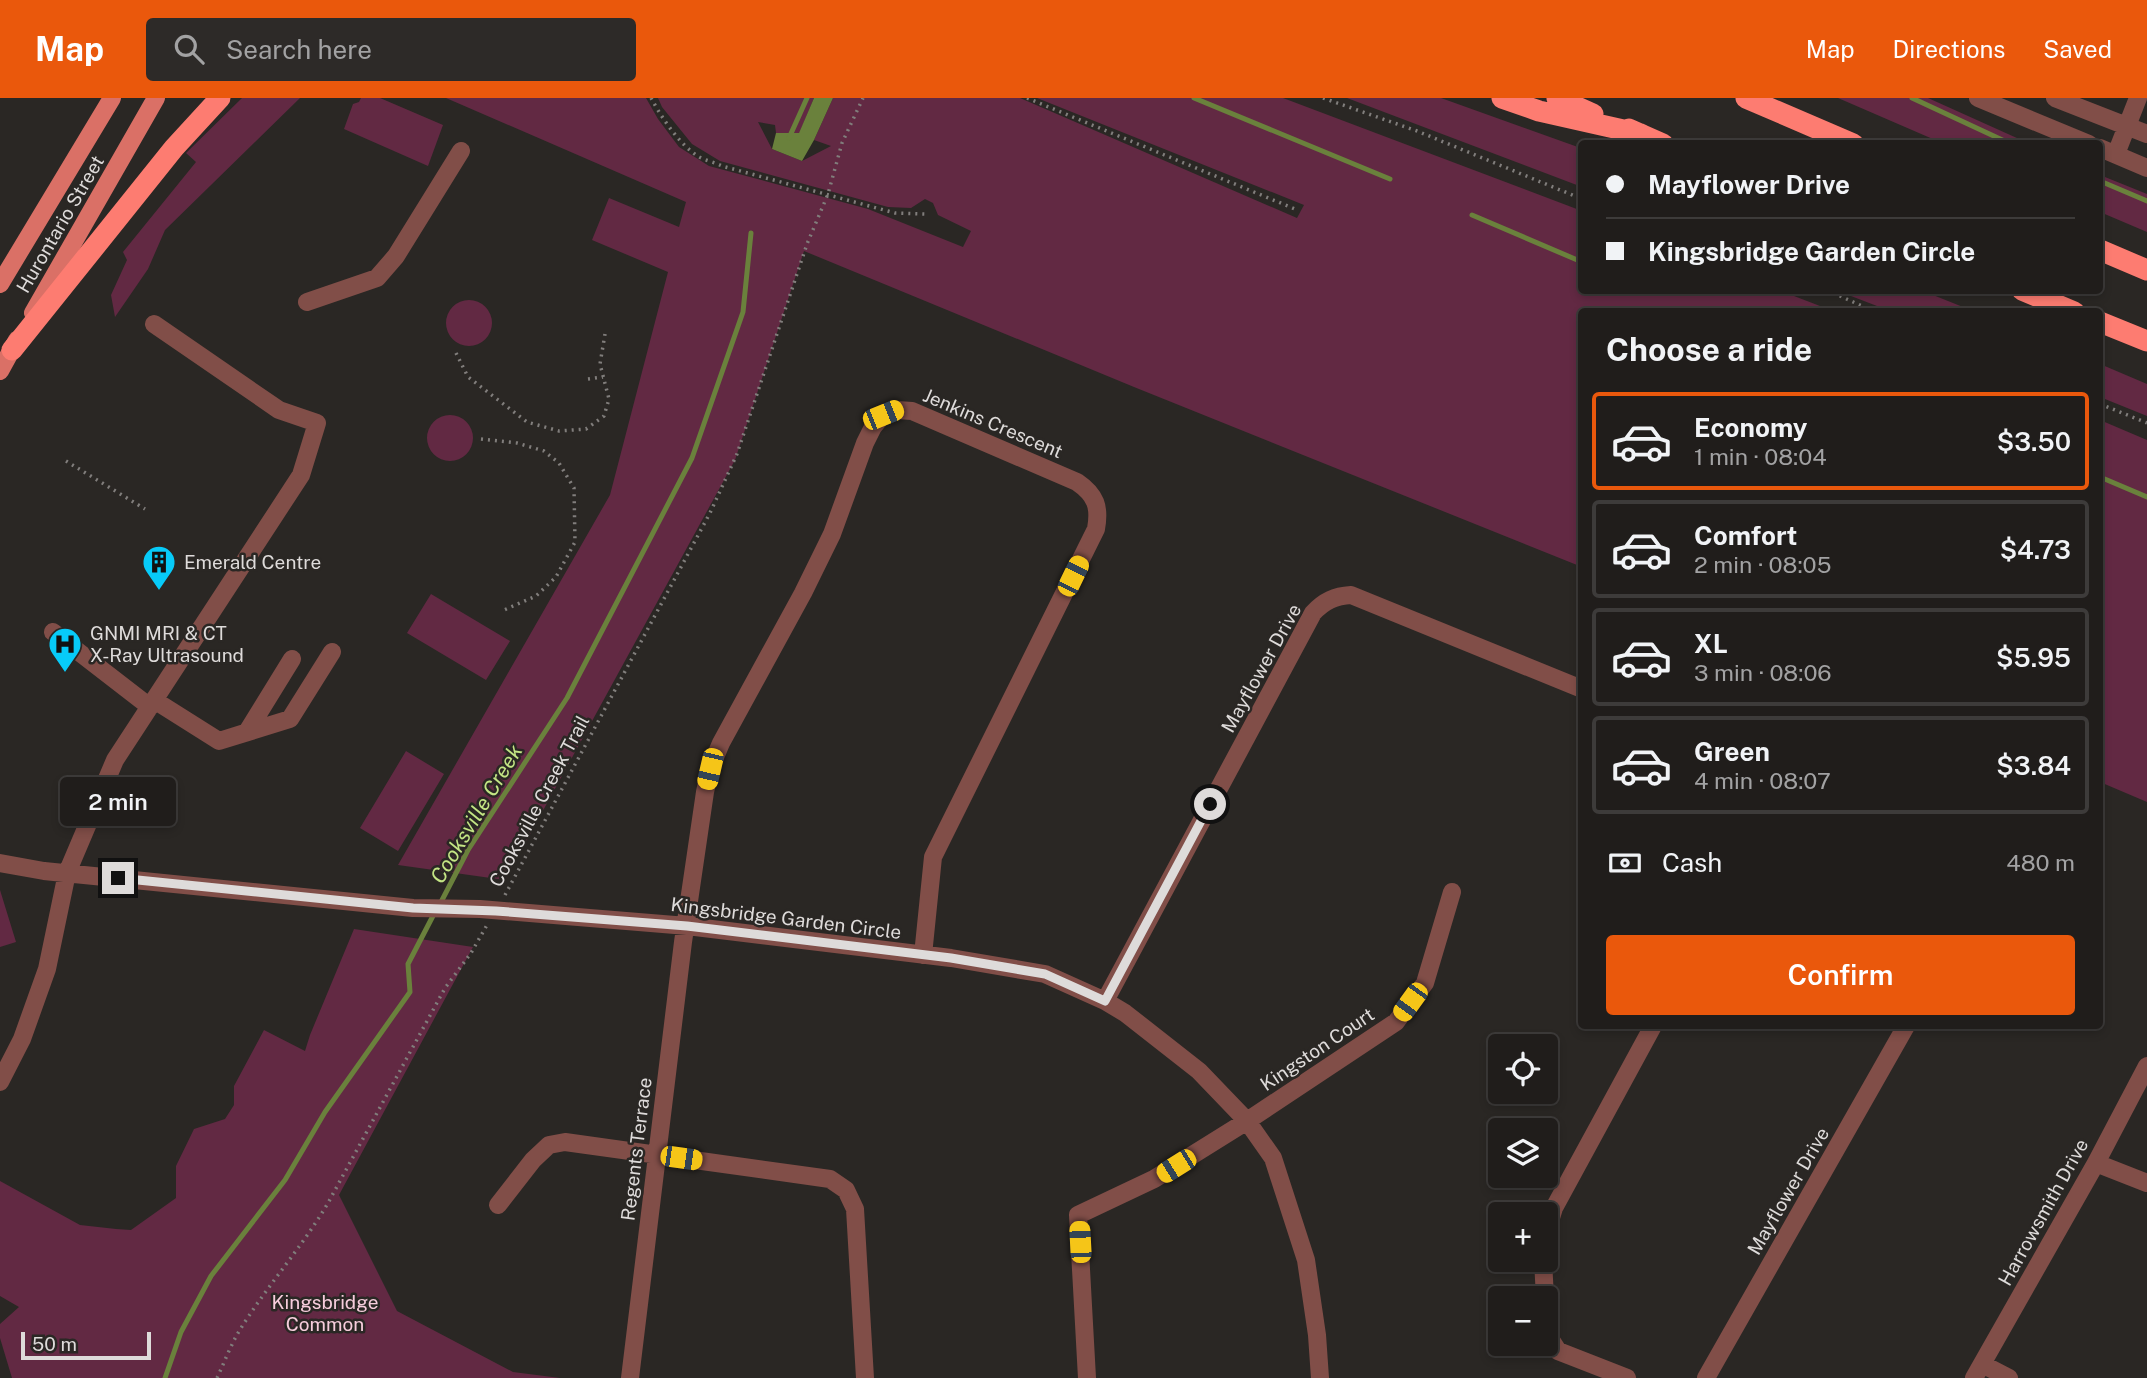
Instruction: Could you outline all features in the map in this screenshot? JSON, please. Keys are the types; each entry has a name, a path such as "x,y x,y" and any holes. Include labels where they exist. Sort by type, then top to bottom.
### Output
{"highway":[{"path":"12,350 174,148 220,98"},
{"path":"1502,98 1539,111 1640,134"},
{"path":"1557,98 1654,140"},
{"path":"1746,98 1844,140"},
{"path":"2103,251 2147,270"},
{"path":"2031,294 2065,308"},
{"path":"2103,323 2147,341"}],"main road":[{"name":"Hurontario Street","path":"0,284 112,98"},
{"name":"Hurontario Street","path":"0,371 156,98"}],"street":[{"path":"1978,98 2079,140"},
{"path":"2055,98 2147,134"},
{"path":"2137,98 2127,125 2108,151 2147,168"},
{"path":"307,302 377,278 396,256 461,151"},
{"path":"0,1082 22,1039 47,969 67,873 115,760 301,475 317,423 279,410 155,324"},
{"name":"Jenkins Crescent","path":"687,926 705,792 710,769 721,743 832,534 873,427 883,415 897,410 912,411 1077,482 1090,491 1097,502 1099,514 1096,529 933,858 923,955"},
{"name":"Mayflower Drive","path":"1105,1001 1313,613 1330,598 1351,596 1578,687"},
{"path":"53,632 152,703 219,741 290,719 332,652"},
{"path":"247,732 292,659"},
{"name":"Kingsbridge Garden Circle","path":"0,863 44,871 413,908 488,910 687,926 923,955 1045,974 1125,1013 1199,1071 1247,1121 1273,1158 1306,1260 1320,1378"},
{"name":"Kingston Court","path":"1087,1378 1078,1215 1154,1179 1396,1022 1425,982 1452,892"},
{"name":"Regents Terrace","path":"630,1378 656,1154 687,926"},
{"path":"1557,1202 1651,1029"},
{"name":"Mayflower Drive","path":"1706,1378 1904,1029"},
{"name":"Harrowsmith Drive","path":"1978,1371 2096,1163 2147,1066"},
{"path":"498,1205 533,1160 549,1145 565,1142 830,1180 846,1190 855,1209 865,1378"},
{"path":"2096,1163 2147,1183"},
{"path":"1558,1351 1627,1378"},
{"path":"1978,1371 2009,1378"}],"path":[{"path":"651,98 678,138 697,155 722,166 895,213 926,214"},
{"name":"Cooksville Creek Trail","path":"217,1378 242,1327 310,1234 445,988 471,953 488,910 562,786 710,513 737,454 807,244 828,194 842,143 863,98"},
{"path":"1027,98 1295,209"},
{"path":"1323,98 1417,131 1578,197"},
{"path":"1836,294 1866,308"},
{"path":"456,353 468,377 527,422 559,431 586,429 604,416 609,399 600,364 605,334"},
{"path":"588,379 603,377"},
{"path":"2103,405 2147,423"},
{"path":"481,439 517,443 544,451 559,463 574,488 575,542 556,577 536,596 503,611"},
{"path":"66,461 145,509"}],"green space":[{"path":"242,98 300,98 165,230 148,269 115,317 111,295 127,260 123,252 196,162 186,153"},
{"path":"361,98 380,98 443,125 428,166 344,129 353,104"},
{"path":"446,98 646,98 679,147 709,166 868,209 963,247 971,231 938,215 933,203 925,199 911,208 888,207 720,161 692,144 662,107 658,98 814,98 799,134 776,133 775,125 758,122 772,149 802,161 831,146 814,140 833,98 1020,98 1297,218 1304,205 1037,98 1283,98 1578,209 1578,294 1789,294 1825,308 1578,308 1578,565 804,251 735,460 505,880 398,865 610,495 668,272 592,240 609,198 679,227 686,202"},
{"path":"1347,98 1441,98 1575,146 1578,147 1578,185"},
{"path":"1838,98 1928,98 2021,140 1935,140"},
{"path":"2103,176 2147,194 2147,232 2103,213"},
{"path":"1846,294 1930,294 1966,308 1882,308"},
{"path":"469,300 485,307 492,323 485,339 469,346 453,339 446,323 453,307"},
{"path":"2103,365 2147,384 2147,416 2103,398"},
{"path":"450,415 466,422 473,438 466,454 450,461 434,454 427,438 434,422"},
{"path":"2103,421 2147,440 2147,802 2103,783"},
{"path":"431,594 510,641 486,680 407,633"},
{"path":"406,751 444,774 398,851 360,828"},
{"path":"0,890 16,942 0,947"},
{"name":"Kingsbridge Common","path":"354,929 473,947 339,1195 397,1311 513,1372 560,1378 12,1378 0,1338 0,1324 19,1307 0,1296 0,1181 80,1225 116,1229 131,1230 176,1198 176,1166 194,1129 225,1119 234,1105 234,1086 264,1030 305,1051"}],"shaded area":[{"path":"814,98 833,98 802,161 772,149 776,133 799,133"}],"waterway":[{"name":"Cooksville Creek","path":"789,138 807,98"},
{"path":"1194,98 1390,179"},
{"path":"1912,98 2002,140"},
{"path":"2103,182 2147,201"},
{"path":"1472,215 1578,260"},
{"name":"Cooksville Creek","path":"440,904 468,850 567,698 692,458 743,312 751,233"},
{"path":"2103,478 2147,497"},
{"name":"Cooksville Creek","path":"165,1378 181,1332 211,1276 285,1180 325,1112 410,992 408,964 435,912"}],"place":[{"name":"Emerald Centre","path":"159,592"},
{"name":"GNMI MRI & CT X-Ray Ultrasound","path":"65,674"}],"route":[{"path":"118,878 413,908 496,911 687,926 951,958 1045,974 1105,1001 1210,804"}]}
